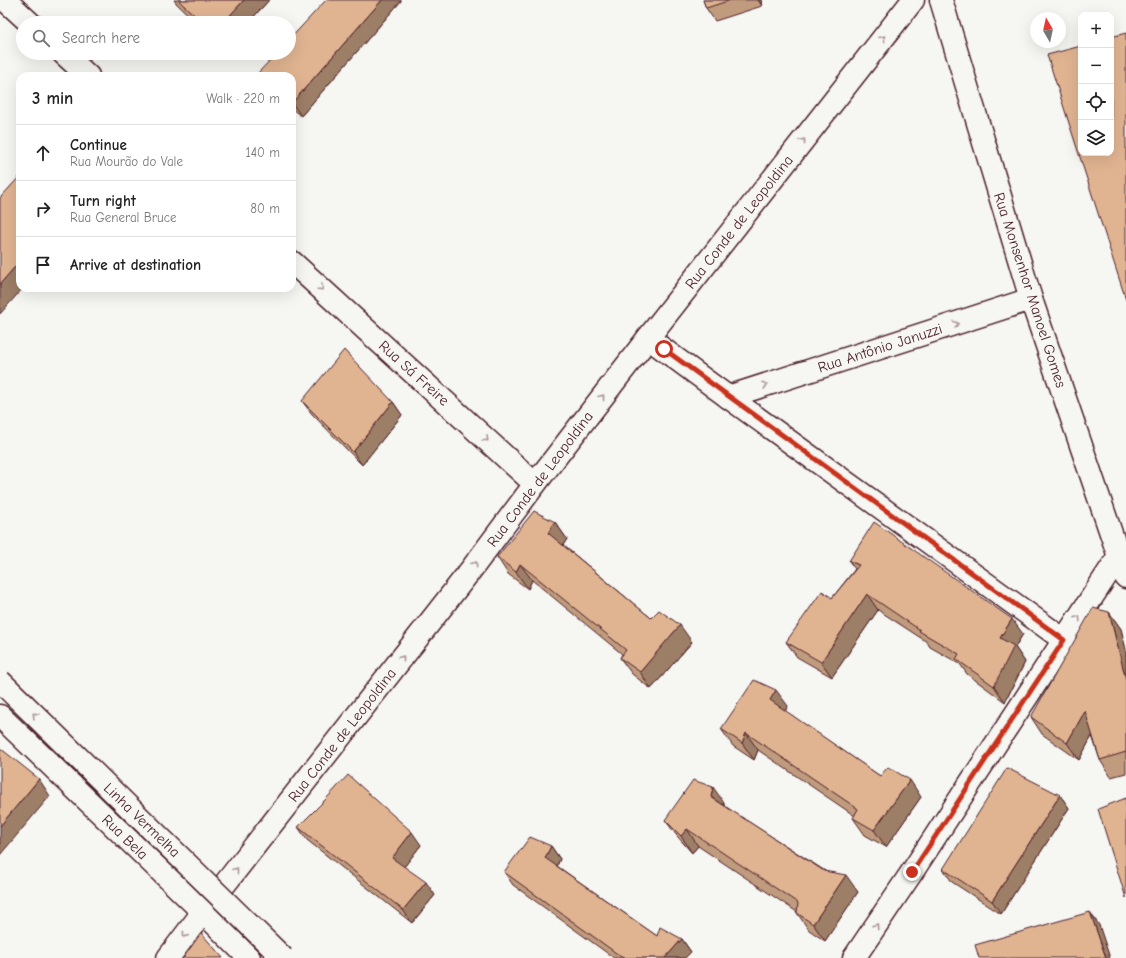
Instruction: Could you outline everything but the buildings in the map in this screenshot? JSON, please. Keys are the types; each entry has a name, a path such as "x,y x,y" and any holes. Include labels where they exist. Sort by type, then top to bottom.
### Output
{"main road":[{"path":"5,0 22,16"},
{"name":"Rua Conde de Leopoldina","path":"168,958 470,571 648,338 913,0"},
{"name":"Rua Monsenhor Manoel Gomes","path":"941,0 1031,299 1126,577"},
{"path":"71,60 84,72"},
{"name":"Rua Sá Freire","path":"296,266 535,484"},
{"name":"Rua Antônio Januzzi","path":"728,397 1031,299"},
{"path":"648,338 1064,640"},
{"path":"854,958 1119,556"},
{"name":"Linha Vermelha","path":"0,681 283,958"},
{"name":"Linha Vermelha","path":"0,701 266,958"},
{"name":"Rua Bela","path":"0,716 249,958"}],"route":[{"path":"664,349 1064,640 912,872"}]}
